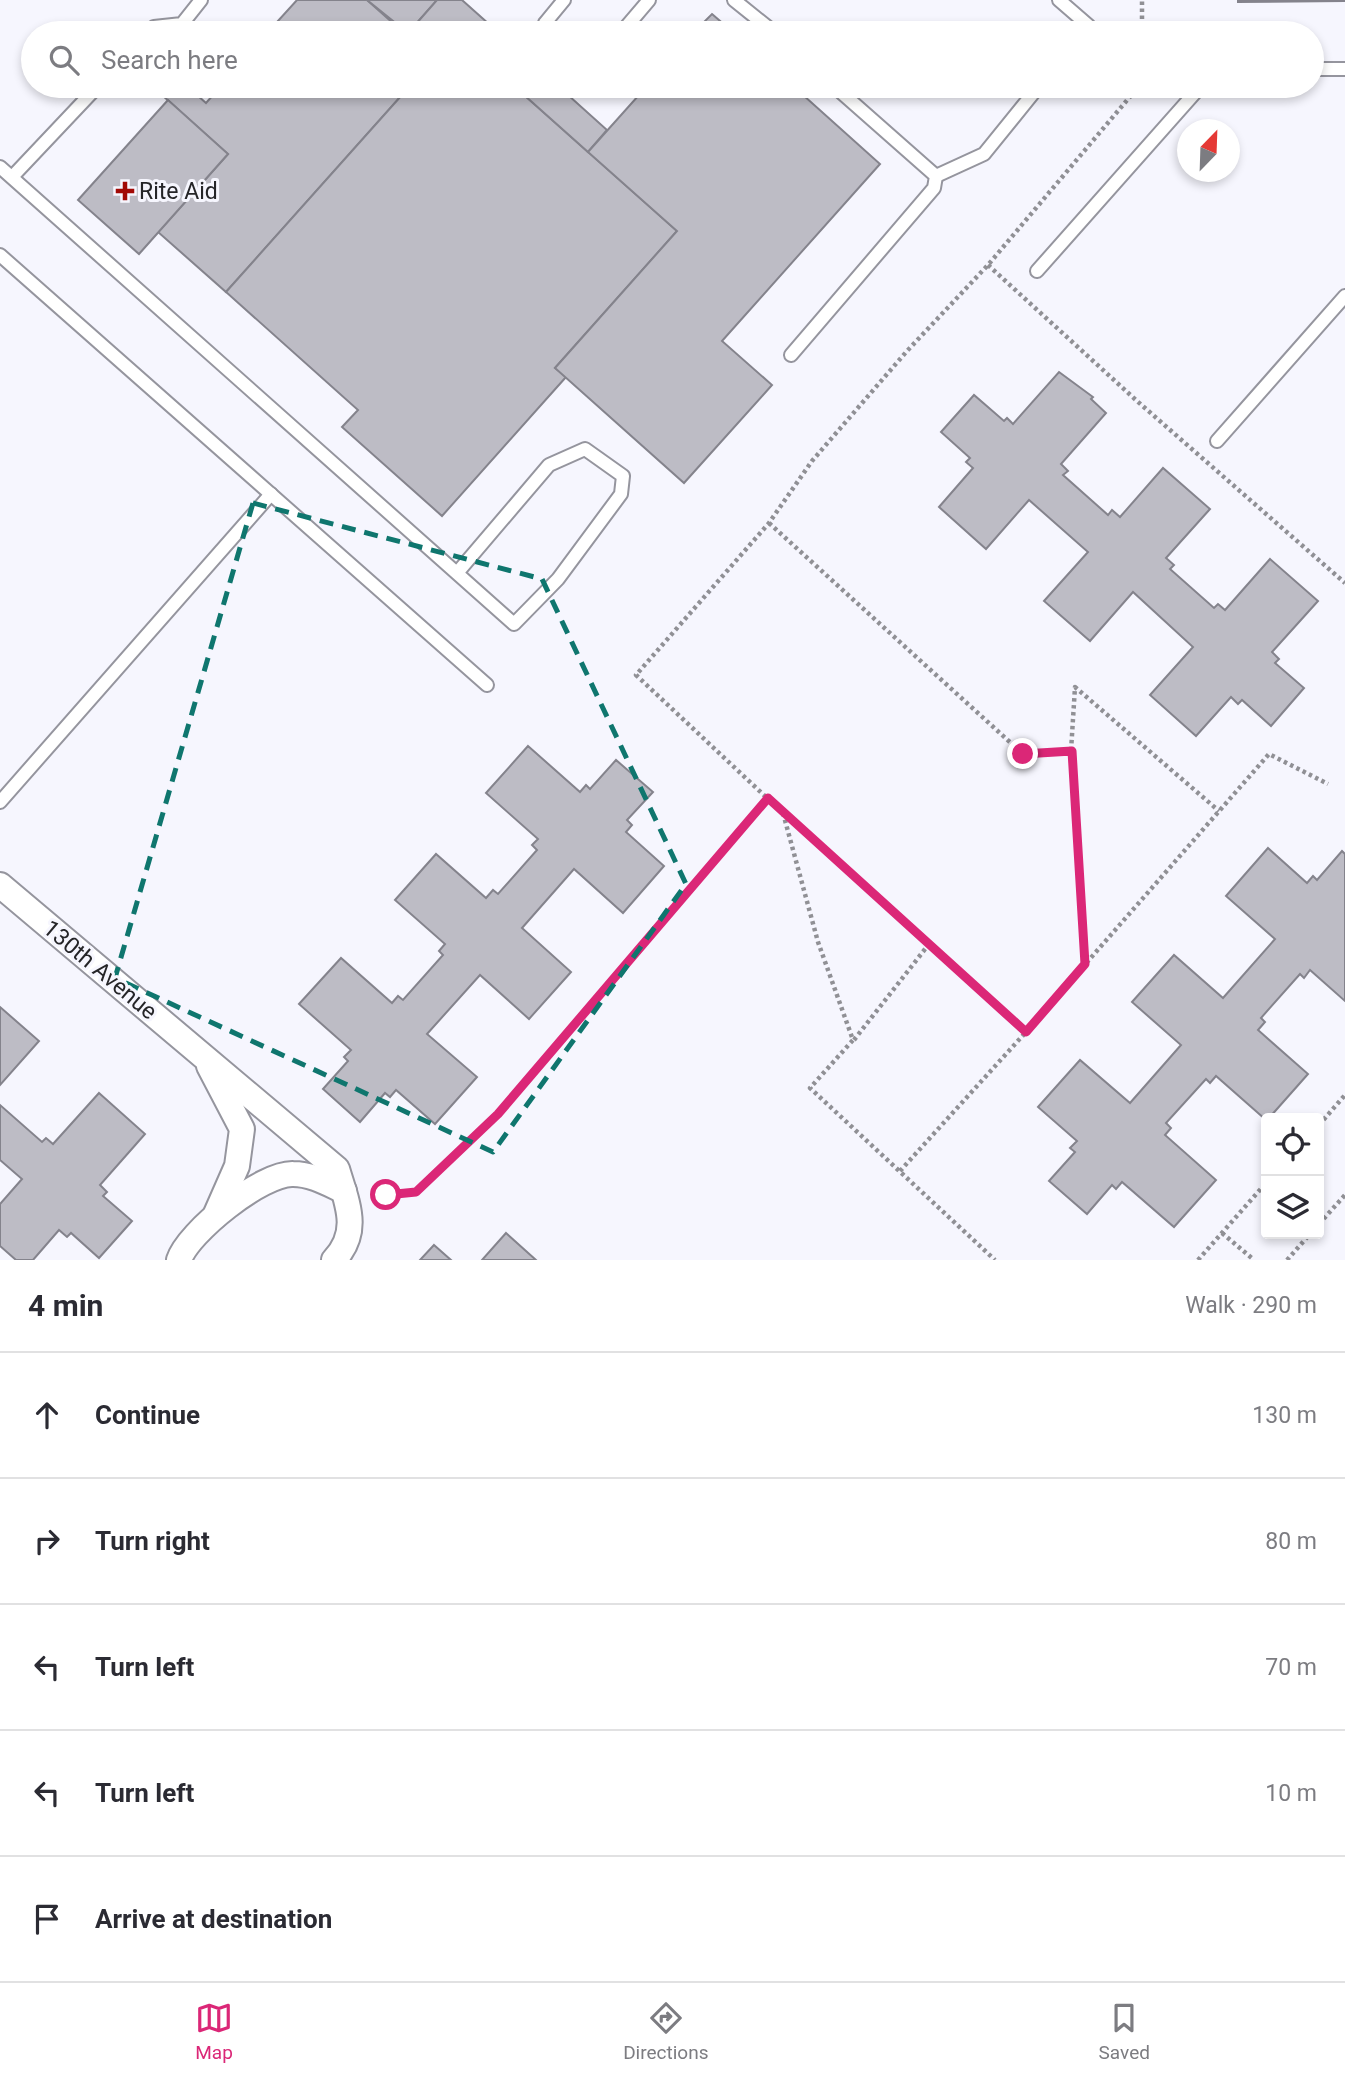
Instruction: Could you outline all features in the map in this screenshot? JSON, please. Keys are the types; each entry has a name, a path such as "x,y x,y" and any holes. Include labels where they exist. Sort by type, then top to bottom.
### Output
{"street":[{"name":"130th Avenue","path":"0,885 337,1169 351,1215 346,1248 334,1260"},
{"name":"130th Avenue","path":"180,1260 215,1216 237,1166 242,1129 202,1054"},
{"name":"130th Avenue","path":"215,1216 261,1183 290,1173 316,1178 344,1191"}],"lane":[{"path":"184,21 201,0"},
{"path":"547,21 564,0"},
{"path":"631,21 649,0"},
{"path":"734,0 760,21"},
{"path":"1059,0 1079,21"},
{"path":"1324,69 1345,69"},
{"path":"12,177 87,98"},
{"path":"848,98 936,176"},
{"path":"936,176 984,154 1029,98"},
{"path":"1037,271 1190,98"},
{"path":"0,167 514,624 558,579 621,494 623,476 585,449 549,465 457,573"},
{"path":"791,355 934,188 936,176"},
{"path":"0,255 487,685"},
{"path":"1217,441 1345,296"},
{"path":"0,802 271,494"}],"path":[{"path":"1142,0 1142,21"},
{"path":"1026,1032 636,675 769,523 812,461 906,351 988,265 1129,98"},
{"path":"988,265 1147,410 1345,583"},
{"path":"769,523 1023,754 1072,751"},
{"path":"1085,964 1072,751 1075,687 1219,811"},
{"path":"900,1171 1026,1032 1269,754 1328,784"},
{"path":"386,1195 416,1192 498,1114 768,798"},
{"path":"783,812 818,942 853,1040"},
{"path":"929,944 853,1040 810,1088 995,1260"},
{"path":"1324,1119 1345,1095"},
{"path":"1198,1260 1261,1189"},
{"path":"1324,1218 1345,1195"},
{"path":"1222,1233 1254,1260"},
{"path":"1287,1260 1306,1239"}],"highlighted area":[{"path":"253,503 542,579 686,884 493,1152 115,978"}],"building":[{"path":"297,0 367,0 391,21 278,21"},
{"path":"367,0 437,0 419,21 393,21"},
{"path":"437,0 462,0 486,21 419,21"},
{"path":"1345,0 1345,1 1238,2"},
{"path":"712,14 720,21 705,21"},
{"path":"165,98 200,98 206,103 210,98 399,98 226,292 158,232 228,154"},
{"path":"399,98 527,98 677,231 555,368 566,377 442,516 342,427 358,410 226,292"},
{"path":"527,98 571,98 607,130 588,152"},
{"path":"636,98 806,98 880,164 722,341 772,385 684,483 555,368 677,231 588,152"},
{"path":"168,100 228,154 139,254 78,200"},
{"path":"1059,372 1093,397 1091,399 1106,413 1061,464 1068,471 1063,475 1108,515 1112,510 1120,517 1163,468 1210,509 1166,558 1174,565 1170,569 1214,608 1218,604 1225,610 1270,559 1318,601 1272,652 1279,659 1275,663 1304,688 1271,726 1242,700 1238,704 1231,697 1196,736 1150,695 1193,647 1133,592 1090,641 1044,601 1088,552 1029,500 986,549 939,507 973,468 966,462 970,458 941,432 974,395 1004,421 1007,418 1013,424"},
{"path":"528,746 580,792 586,785 590,789 616,760 653,792 627,820 632,825 626,832 664,866 623,913 574,869 522,928 571,972 529,1019 480,975 427,1034 477,1077 435,1124 396,1090 390,1097 385,1093 360,1122 323,1089 348,1061 344,1057 351,1050 299,1004 341,958 392,1003 398,996 403,1000 443,955 439,951 445,944 395,900 436,854 486,898 493,890 498,894 537,850 532,845 538,839 486,793"},
{"path":"1268,848 1307,883 1313,876 1317,880 1342,851 1345,854 1345,1001 1310,970 1304,978 1300,974 1261,1018 1265,1022 1258,1030 1308,1074 1273,1113 1261,1113 1261,1116 1216,1076 1210,1083 1206,1079 1166,1123 1171,1128 1165,1135 1216,1180 1174,1227 1122,1182 1116,1189 1112,1185 1087,1214 1049,1181 1075,1152 1070,1148 1077,1141 1038,1107 1080,1060 1130,1103 1181,1045 1132,1002 1174,955 1223,998 1275,939 1226,896"},
{"path":"0,1007 39,1041 0,1085"},
{"path":"99,1093 145,1134 100,1185 107,1192 103,1196 132,1221 99,1258 71,1233 67,1237 59,1230 33,1260 16,1260 0,1246 0,1204 22,1179 0,1160 0,1105 42,1142 46,1138 53,1144"},
{"path":"506,1233 536,1260 482,1260"},
{"path":"434,1245 451,1260 420,1260"}],"place":[{"name":"Rite Aid","path":"125,191"}],"route":[{"path":"386,1195 416,1192 498,1114 768,798 1026,1032 1085,964 1072,751 1023,754"}]}
